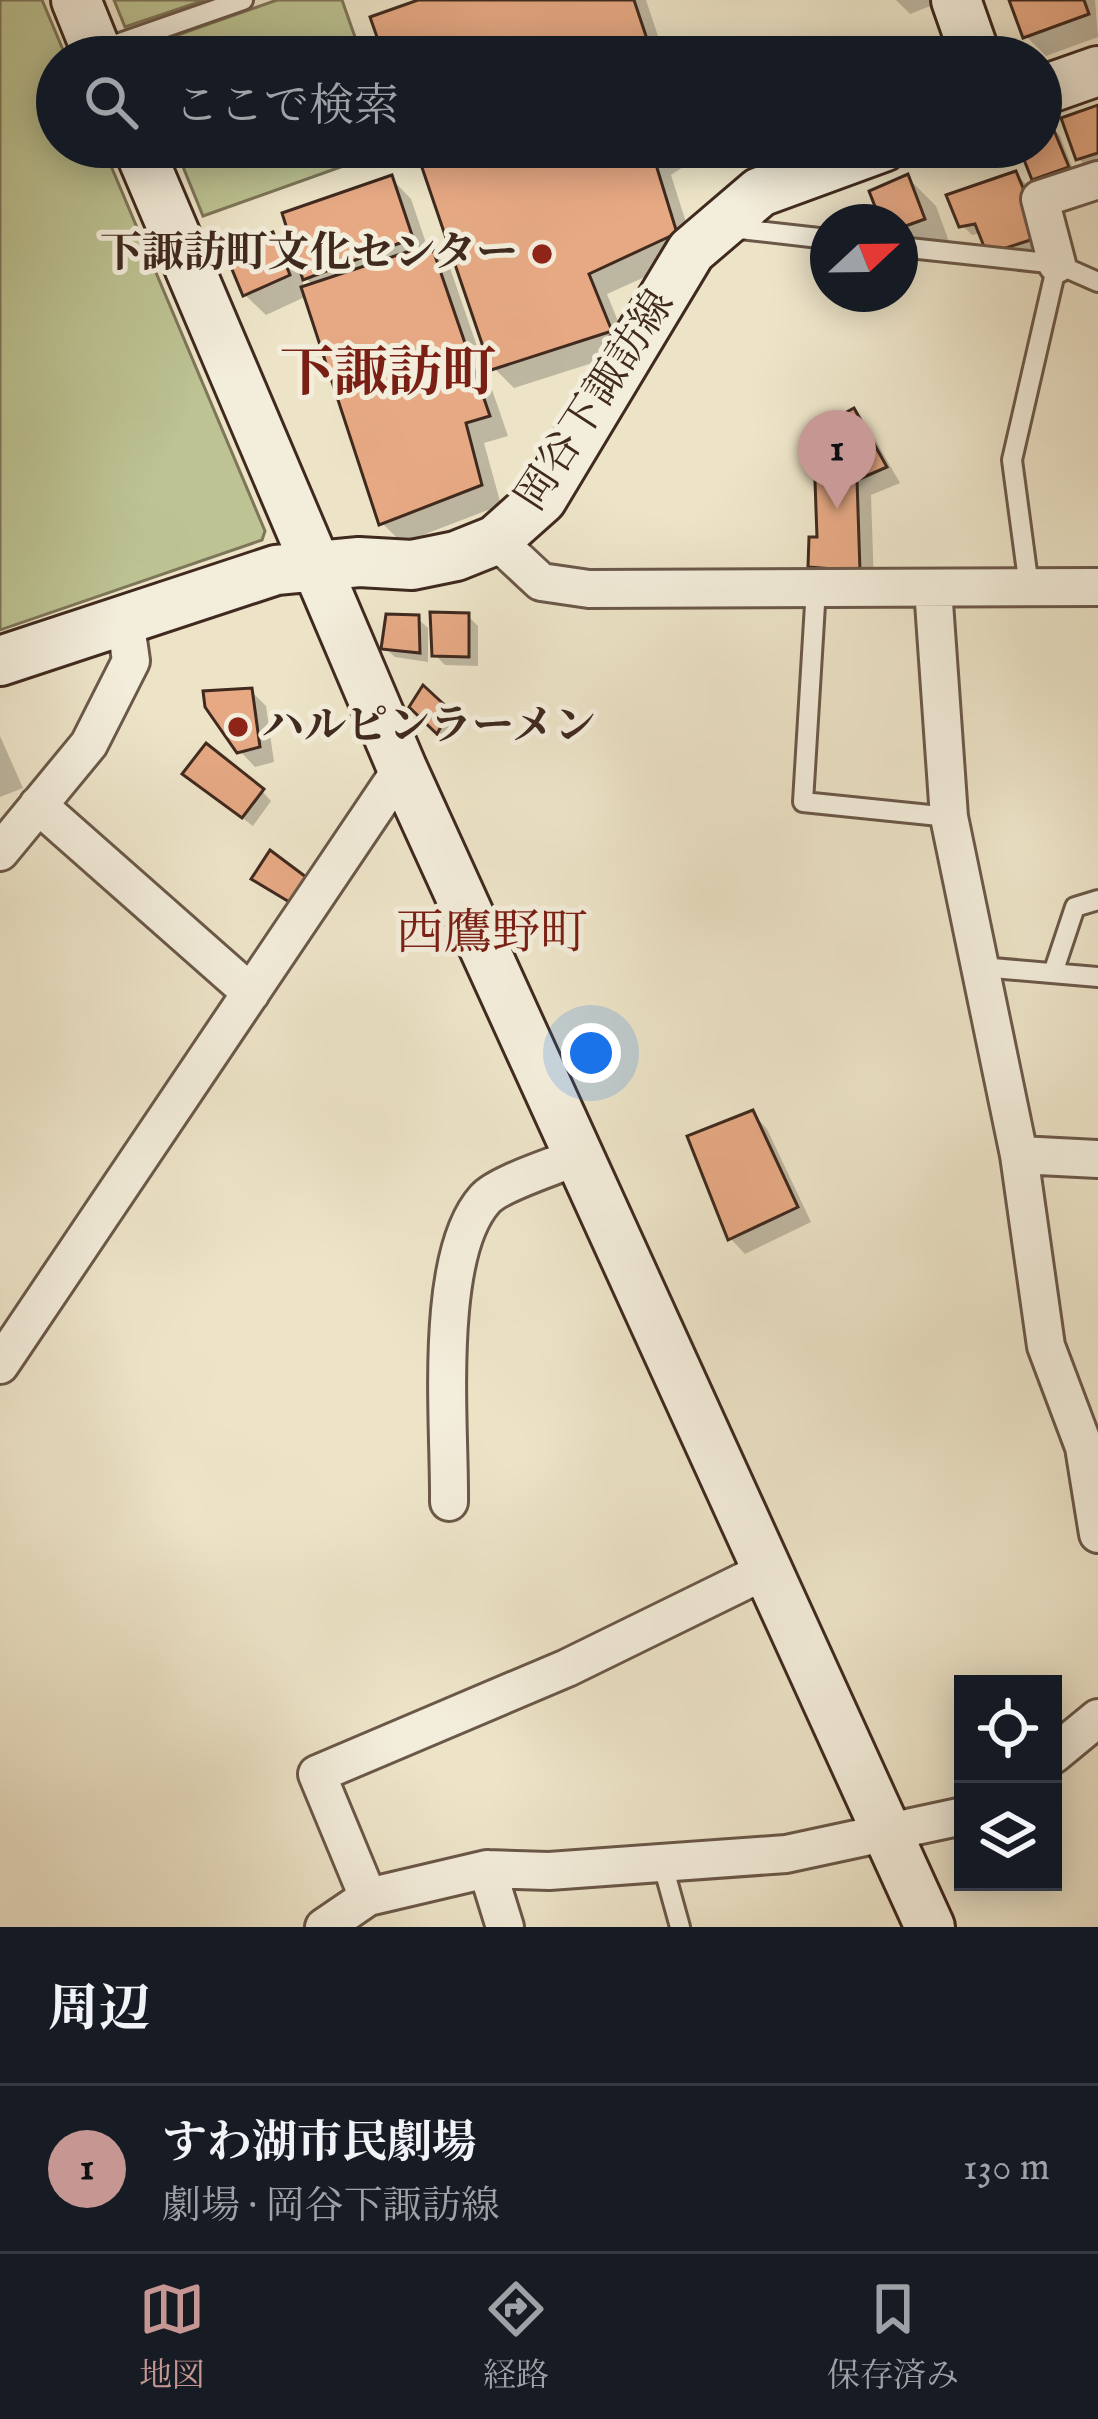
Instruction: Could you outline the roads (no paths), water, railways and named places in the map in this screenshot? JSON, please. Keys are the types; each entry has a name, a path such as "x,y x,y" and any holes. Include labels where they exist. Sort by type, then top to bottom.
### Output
{"street":[{"path":"76,0 91,36"},
{"path":"956,0 969,36"},
{"path":"1062,84 1098,71"},
{"path":"146,168 402,768 930,1927"},
{"name":"岡谷下諏訪線","path":"0,661 275,570 314,564 412,565 456,556 496,540 542,499 691,251 760,192 826,168"},
{"path":"1057,264 1040,199 1098,180"},
{"path":"496,540 541,582 589,589 1098,587"},
{"path":"933,588 949,818 1019,1155 1046,1346 1091,1444 1098,1534"},
{"path":"0,852 89,743 131,662 125,618"},
{"path":"0,1365 402,768"},
{"path":"38,805 251,993"},
{"path":"1019,1155 1098,1159"},
{"path":"448,1502 452,1308 462,1241 486,1196 578,1156"},
{"path":"368,1897 316,1774 567,1668 765,1571"},
{"path":"1062,1748 1098,1718"},
{"path":"324,1927 368,1897 487,1869 549,1871 786,1854 954,1818"},
{"path":"487,1869 505,1927"}],"lane":[{"path":"146,36 243,0"},
{"path":"717,226 810,237"},
{"path":"918,249 1057,264 1098,282"},
{"path":"1029,587 1012,460 1057,264"},
{"path":"816,588 803,802 949,818"},
{"path":"1053,974 1075,907 1098,899"},
{"path":"981,968 1098,977"},
{"path":"662,1862 680,1927"}],"place":[{"name":"下諏訪町文化センター","path":"542,254"},
{"name":"すわ湖市民劇場","path":"837,509"},
{"name":"ハルピンラーメン","path":"238,727"}],"district":[{"name":"下諏訪町","path":"388,375"},
{"name":"西鷹野町","path":"492,935"}]}
